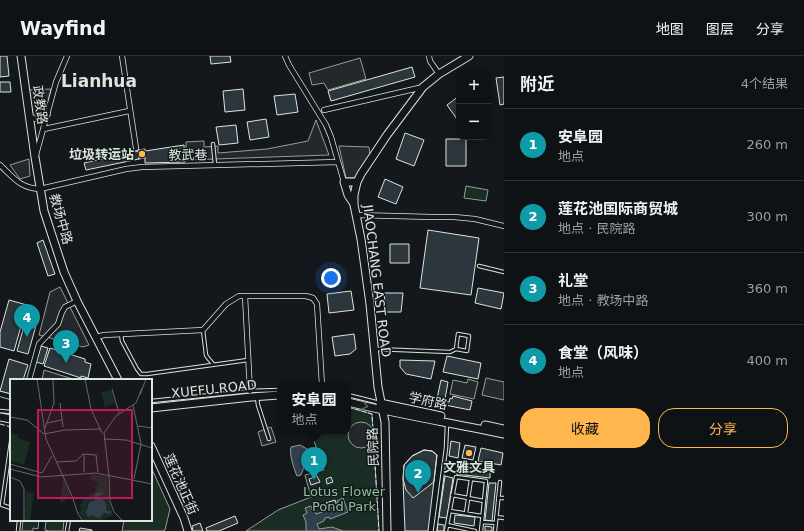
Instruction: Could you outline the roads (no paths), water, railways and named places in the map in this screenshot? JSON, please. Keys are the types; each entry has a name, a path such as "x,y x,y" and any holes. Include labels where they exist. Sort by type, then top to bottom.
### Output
{"main road":[{"name":"政教路","path":"21,56 35,157"},
{"name":"JIAOCHANG EAST ROAD","path":"382,411 370,304 361,239 354,205 354,195 357,182 387,135 423,87 439,74 469,56"},
{"name":"教场中路","path":"35,157 40,189 47,218 75,302 96,337 117,379"},
{"path":"354,205 348,195 344,182 357,182"},
{"name":"XUEFU ROAD","path":"152,408 277,395"},
{"path":"351,403 382,411 447,422 504,434"},
{"name":"学府路","path":"380,403 504,429"},
{"name":"民院路","path":"382,411 386,439 387,531"},
{"path":"0,418 10,419"},
{"name":"莲花池正街","path":"152,448 184,518 188,531"}],"street":[{"name":"教场中路","path":"35,157 56,82 67,56"},
{"path":"122,56 129,111 136,148"},
{"path":"285,56 326,125 344,182"},
{"path":"429,56 430,61 439,74"},
{"path":"324,110 423,87"},
{"path":"44,129 129,111"},
{"path":"30,117 39,120 48,114"},
{"name":"教武巷","path":"40,189 126,169 142,167 338,162"},
{"path":"0,165 19,183 29,188 40,189"},
{"path":"356,215 454,217 504,226"},
{"path":"96,337 104,335 203,330 226,304 239,296 306,296 313,298 317,304 322,382"},
{"path":"245,296 250,391"},
{"path":"29,379 39,344 58,324 62,312 66,307 75,302"},
{"path":"0,394 10,397"}],"lane":[{"path":"213,144 215,165"},
{"path":"479,266 504,272"},
{"path":"203,330 206,355 210,362 214,364"},
{"path":"121,334 122,341 137,369 142,374 248,360"},
{"path":"374,349 450,352 456,349 466,351 469,336 458,334 456,349"},
{"path":"152,402 250,391 277,390"},
{"path":"257,396 258,405 269,439"},
{"name":"学府路","path":"351,396 380,403"},
{"path":"0,411 10,412"},
{"path":"434,531 446,448 447,422"},
{"path":"10,449 2,505 10,508"},
{"path":"446,531 456,477 486,481 481,531"},
{"path":"466,513 471,479"},
{"path":"495,531 500,482"},
{"path":"452,495 484,501"},
{"path":"498,498 504,498"},
{"path":"450,511 482,516"},
{"path":"496,517 504,518"},
{"path":"18,531 19,521"},
{"path":"67,531 69,521"},
{"path":"482,522 496,523"},
{"path":"447,525 462,530 475,531"}],"water":[{"path":"300,445 307,449 310,461 304,467 301,475 297,476 292,462 291,447"},
{"path":"343,498 348,512 330,519 329,517 325,518 324,521 317,524 319,529 332,527 343,531 306,531 306,522 303,515 307,513 305,508 311,506 313,512 315,511 316,514 339,506 337,501"}],"place":[{"name":"垃圾转运站","path":"142,154"},
{"name":"食堂（风味）","path":"27,337"},
{"name":"礼堂","path":"66,363"},
{"name":"文雅文具","path":"469,453"},
{"name":"安阜园","path":"314,480"},
{"name":"莲花池国际商贸城","path":"418,493"}],"district":[{"name":"Lianhua","path":"99,81"}],"park label":[{"name":"Lotus Flower Pond Park","path":"344,498"}]}
